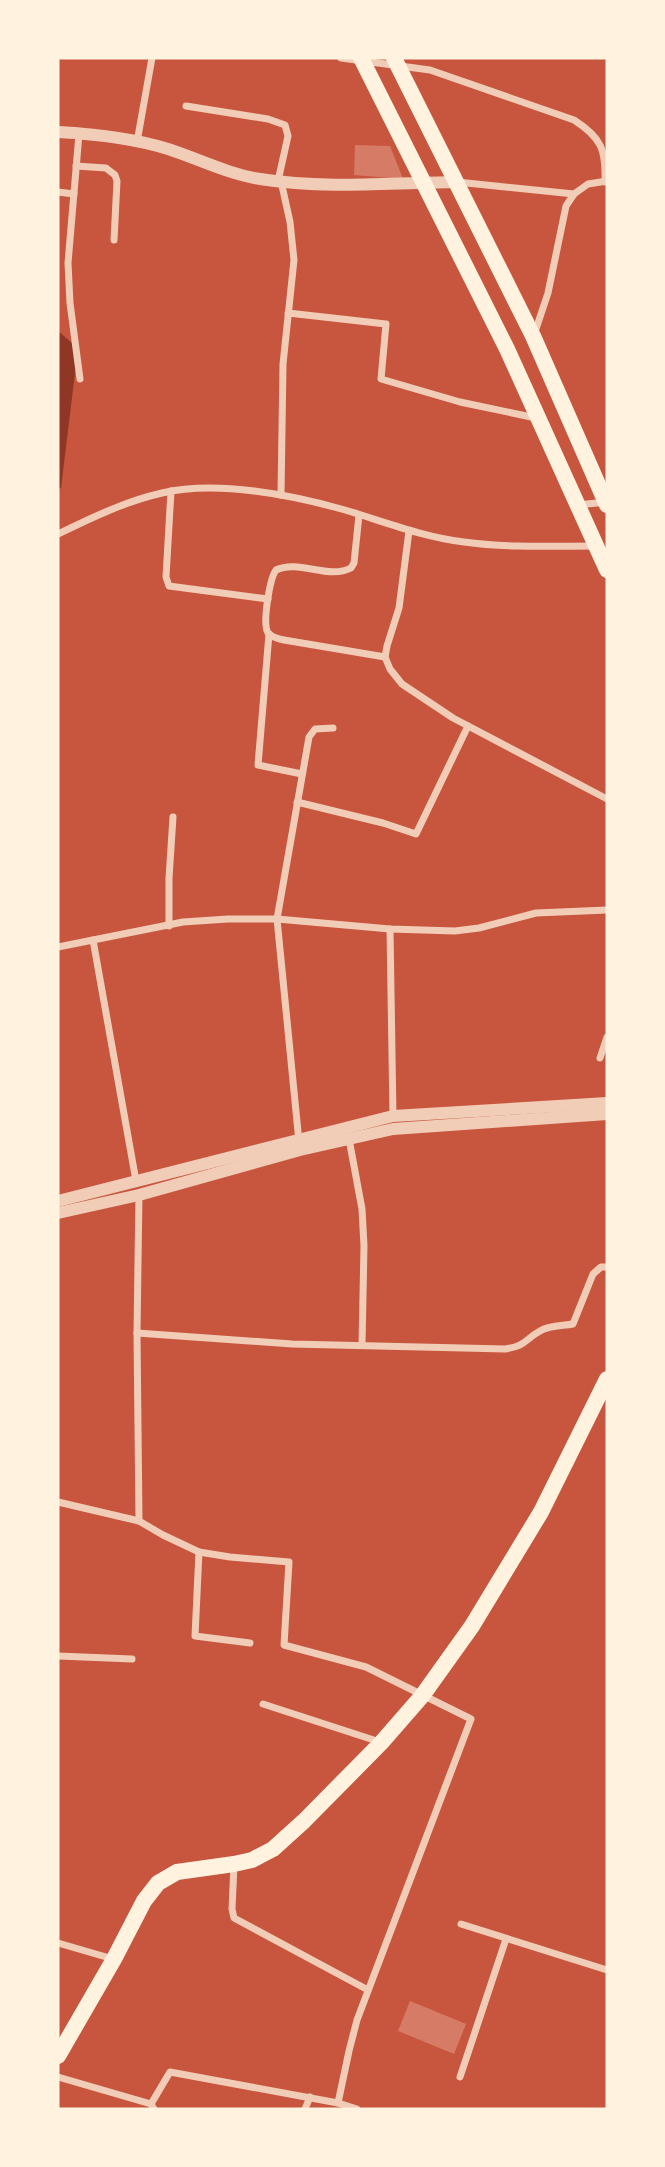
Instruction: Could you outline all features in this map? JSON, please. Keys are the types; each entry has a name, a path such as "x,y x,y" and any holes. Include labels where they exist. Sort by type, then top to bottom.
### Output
{"main road":[{"path":"362,60 507,349 607,570"},
{"path":"396,62 533,336 607,503"},
{"path":"58,2056 144,1901 158,1883 177,1872 252,1860 273,1849 381,1743 422,1696 472,1626 541,1512 606,1384"}],"street":[{"path":"137,142 152,58"},
{"path":"341,58 396,62 430,70 575,120 591,131 606,158 606,181 588,184 574,194 566,206 548,293 533,336"},
{"path":"186,106 268,119 285,125 288,136 280,181 293,242 294,260 281,399 281,495"},
{"path":"58,132 165,148 240,174 280,181 338,184 457,182 574,194"},
{"path":"79,134 68,284 80,379"},
{"path":"76,166 106,168 115,174 117,181 114,240"},
{"path":"58,192 74,194"},
{"path":"288,313 386,324 381,379 460,401 538,418"},
{"path":"58,534 132,501 171,491 216,489 281,495 409,531 463,542 597,546"},
{"path":"171,491 166,577 169,586 268,599"},
{"path":"577,505 607,503"},
{"path":"302,774 258,765 269,634 265,622 272,575 280,567 288,566 339,572 351,569 359,515"},
{"path":"409,531 401,596 385,657 390,669 402,684 431,704 607,799"},
{"path":"269,634 284,640 385,657"},
{"path":"297,802 416,834 468,726"},
{"path":"299,1145 277,919 309,737 315,729 333,728"},
{"path":"169,926 173,817"},
{"path":"58,947 183,922 277,919 390,929 455,931 480,928 536,914 607,910"},
{"path":"390,929 393,1123"},
{"path":"93,940 138,1188 139,1521"},
{"path":"600,1058 607,1037"},
{"path":"58,1213 138,1188 393,1123 607,1103"},
{"path":"299,1145 349,1139 393,1123 607,1114"},
{"path":"349,1139 362,1209 362,1345"},
{"path":"58,1201 138,1188"},
{"path":"137,1333 292,1344 505,1349 520,1346 538,1331 573,1324 593,1274 601,1267 607,1267"},
{"path":"58,1502 139,1521 199,1552 230,1558 289,1562 284,1645 366,1667 471,1720 368,1990 349,2051 338,2103"},
{"path":"199,1552 195,1636 250,1643"},
{"path":"58,1656 132,1659"},
{"path":"263,1704 381,1743"},
{"path":"234,1864 234,1918 368,1990"},
{"path":"461,1924 607,1969"},
{"path":"460,2077 506,1939"},
{"path":"58,1943 114,1959"},
{"path":"58,2077 152,2106 170,2072 358,2109"},
{"path":"305,2109 310,2098"}],"shaded area":[{"path":"58,331 78,348 61,488 58,489"}],"building":[{"path":"355,145 390,146 403,179 354,175"},
{"path":"410,2001 466,2024 454,2054 398,2031"}]}
